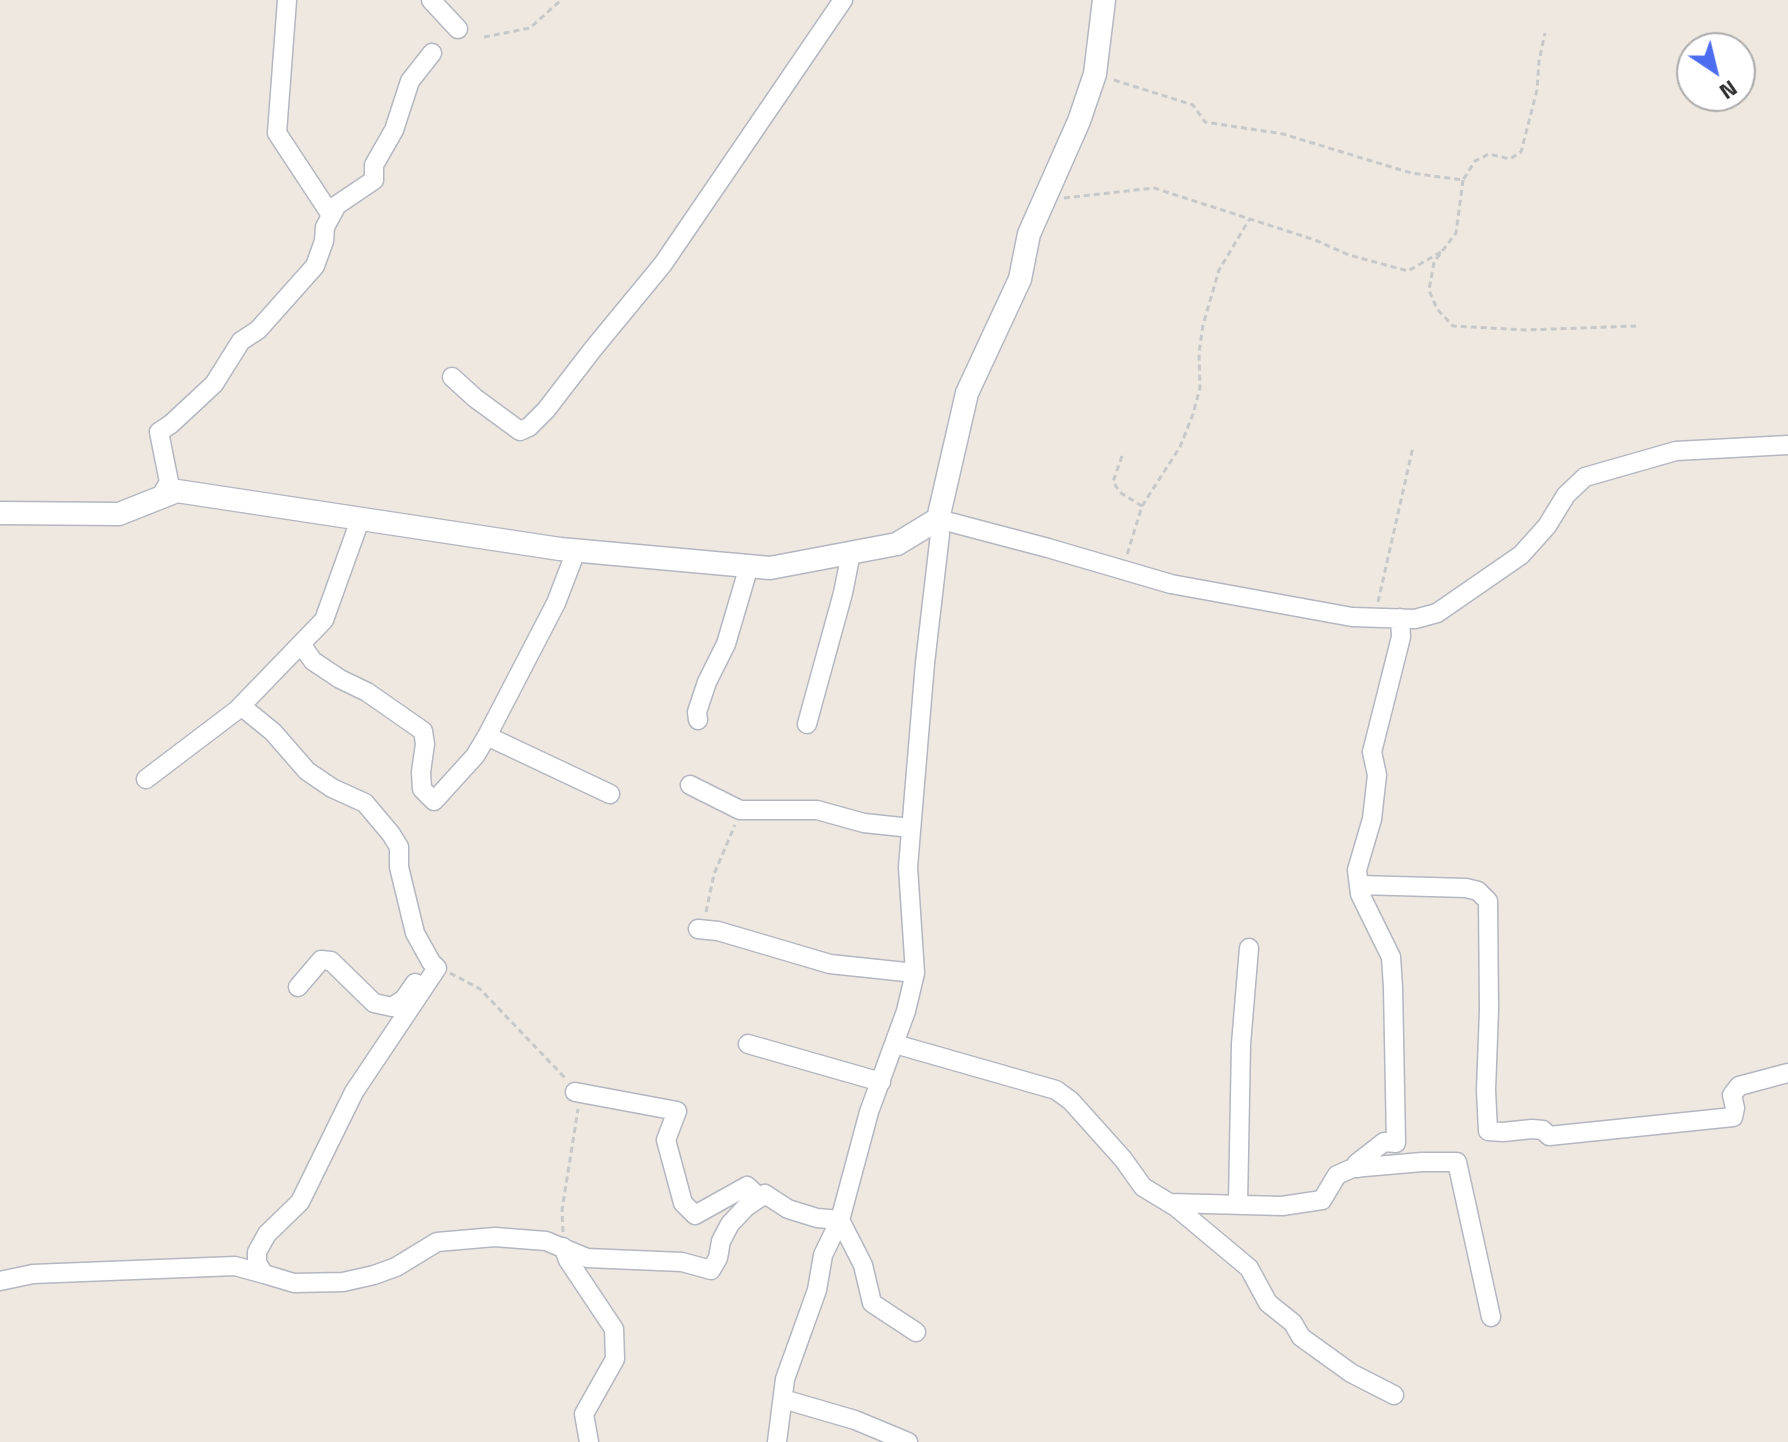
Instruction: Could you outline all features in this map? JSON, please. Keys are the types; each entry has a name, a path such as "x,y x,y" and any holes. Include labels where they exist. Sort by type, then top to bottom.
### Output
{"street":[{"path":"287,0 277,133 331,215"},
{"path":"431,0 458,29"},
{"path":"452,377 520,431 529,427 663,264 843,0"},
{"path":"777,1442 785,1379 817,1290 823,1255 840,1220 869,1112 906,1011 915,973 914,931 907,885 925,663 940,534 938,519 967,393 1020,279 1029,234 1079,121 1095,74 1104,0"},
{"path":"160,498 169,482 159,432 214,384 241,341 258,330 315,266 331,215 337,205 374,180 374,165 394,130 410,81 432,53"},
{"path":"0,513 119,514 177,491 576,551 770,568 897,544 938,519 1171,584 1352,617 1415,619 1437,613 1521,555 1547,526 1566,495 1585,477 1676,451 1788,445"},
{"path":"146,779 241,706 324,620 360,520"},
{"path":"301,644 313,661 367,692 423,731 422,789 434,801 475,756 487,736 556,603 576,551"},
{"path":"807,724 851,553"},
{"path":"698,720 697,712 707,682 726,644 749,566"},
{"path":"1358,1168 1357,1163 1384,1142 1396,1143 1391,957 1360,894 1357,870 1372,819 1377,775 1372,752 1401,637 1400,618"},
{"path":"241,706 273,732 307,771 332,788 365,803 391,834 399,847 399,867 415,933 434,965"},
{"path":"487,736 610,794"},
{"path":"690,785 740,810 817,810 864,823 911,828"},
{"path":"1359,885 1466,888 1478,891 1488,901 1488,1131 1532,1129 1543,1130 1549,1136 1733,1117 1735,1108 1732,1095 1739,1086 1788,1073"},
{"path":"698,929 718,931 830,964 915,973"},
{"path":"1238,1204 1241,1044 1249,948"},
{"path":"298,987 321,960 331,961 374,1003 392,1007 404,999 434,965"},
{"path":"264,1274 257,1263 257,1252 267,1234 300,1202 354,1092 434,965"},
{"path":"748,1044 881,1082"},
{"path":"895,1044 1056,1090 1088,1117 1143,1187 1170,1203 1249,1268 1268,1303 1293,1323 1301,1337 1361,1379 1394,1395"},
{"path":"575,1092 677,1111 666,1140 683,1203 695,1215 747,1186 760,1198"},
{"path":"1170,1203 1282,1206 1322,1200 1337,1175 1358,1168 1457,1162 1491,1317"},
{"path":"0,1281 33,1274 235,1266 294,1283 343,1282 396,1267 437,1242 495,1237 546,1241 587,1258 682,1262 711,1270 730,1224 746,1207 765,1194 788,1209 817,1218 840,1220"},
{"path":"840,1220 863,1265 872,1303 916,1332"},
{"path":"563,1247 568,1260 614,1329 615,1359 584,1414 589,1442"},
{"path":"783,1399 855,1420 908,1442"}],"path":[{"path":"484,37 530,28 561,0"},
{"path":"1545,33 1537,90 1521,152 1510,159 1489,154 1475,161 1463,180 1456,233 1434,262 1429,290 1437,309 1453,326 1526,330 1636,326"},
{"path":"1095,74 1193,105 1205,122 1283,134 1411,173 1463,180"},
{"path":"1045,200 1154,188 1315,240 1349,255 1408,271 1441,252"},
{"path":"1123,570 1142,506 1180,447 1193,414 1200,388 1199,353 1203,325 1219,270 1249,220"},
{"path":"1375,618 1413,447"},
{"path":"1122,456 1113,482 1121,493 1142,506"},
{"path":"698,929 708,910 714,874 740,810"},
{"path":"434,965 480,989 572,1085 579,1101 562,1210 563,1247"}]}
